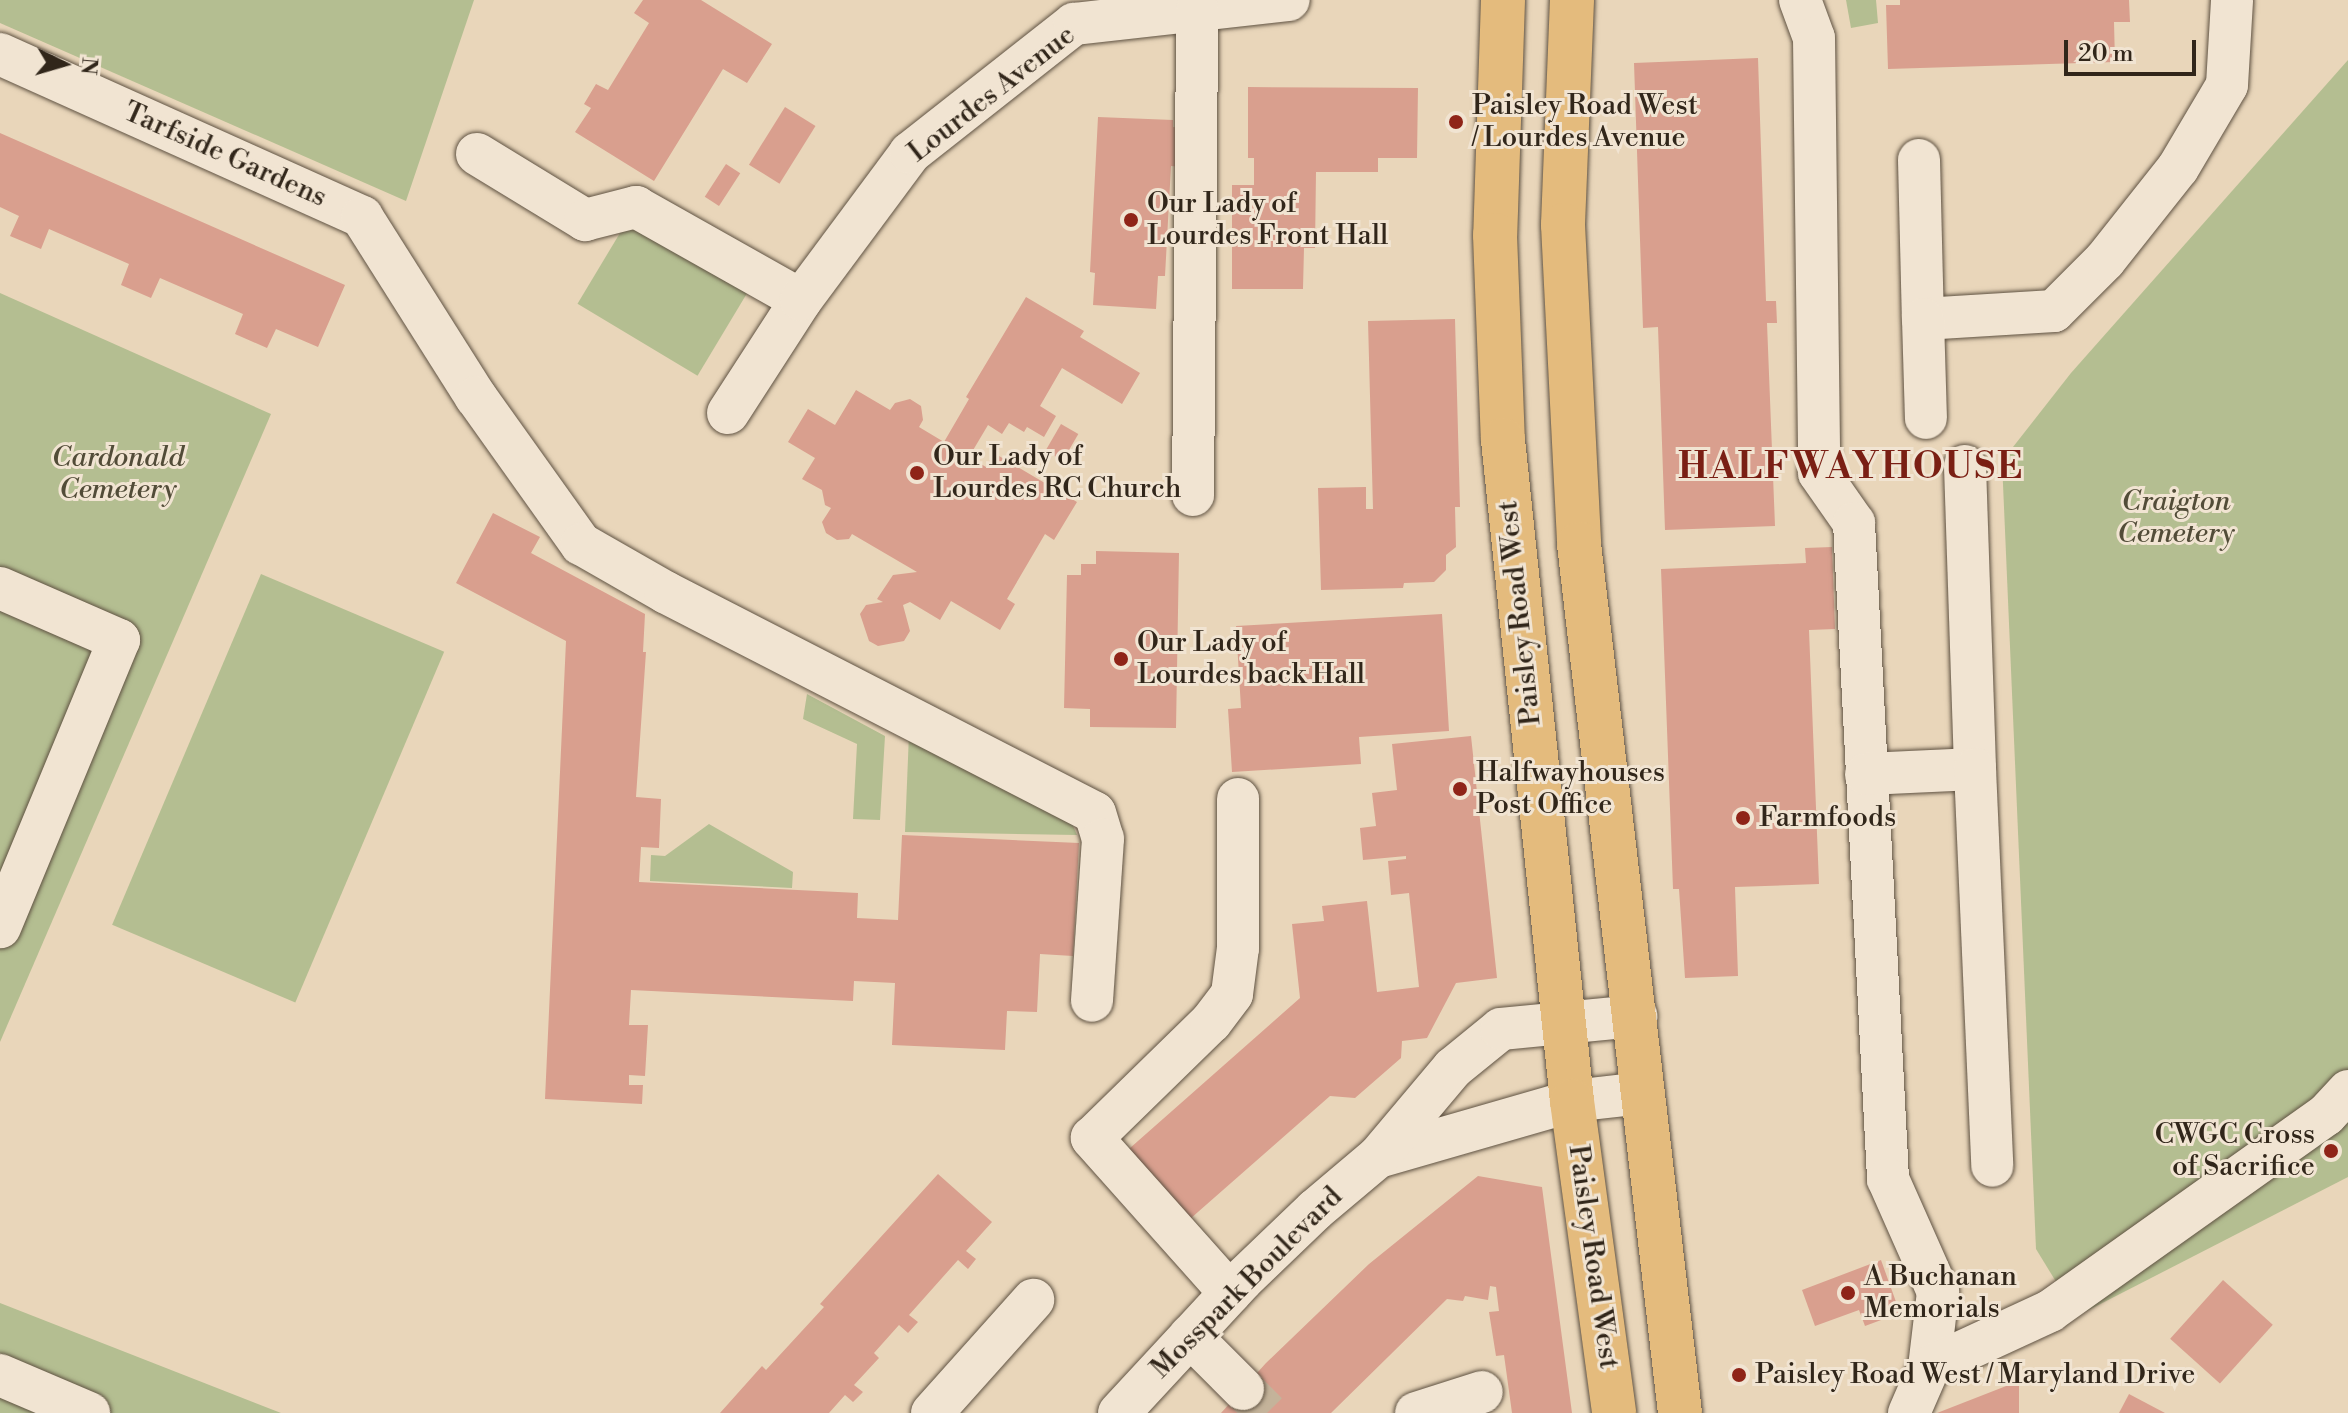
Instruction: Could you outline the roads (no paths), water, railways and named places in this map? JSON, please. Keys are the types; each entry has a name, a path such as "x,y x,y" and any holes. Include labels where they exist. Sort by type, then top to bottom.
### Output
{"main road":[{"name":"Paisley Road West","path":"1503,0 1495,235 1503,427 1548,890 1572,1101 1614,1413"},
{"path":"1572,0 1563,225 1579,544 1680,1413"}],"street":[{"path":"1800,0 1814,38 1819,473 1854,523 1888,1179 1938,1292 1929,1367 1909,1413"},
{"path":"1923,319 2054,311 2105,260 2178,168 2227,85 2232,0"},
{"name":"Lourdes Avenue","path":"728,413 801,300 910,153 1074,24 1268,1"},
{"path":"1193,495 1197,10"},
{"name":"Tarfside Gardens","path":"0,54 362,217 468,385 581,544 665,592 1095,813 1103,839 1092,1001"},
{"path":"477,154 585,220 636,207 801,300"},
{"path":"1919,160 1926,418"},
{"path":"1965,466 1992,1166"},
{"path":"0,588 119,640 0,927"},
{"path":"1866,774 1975,769"},
{"path":"1230,1293 1092,1138 1211,1022 1232,994 1238,948 1238,799"},
{"name":"Mosspark Boulevard","path":"1119,1413 1230,1293 1315,1210 1378,1157 1453,1068 1501,1029 1636,1016"},
{"path":"1929,1367 2050,1311 2326,1115 2348,1091"},
{"name":"Mosspark Boulevard","path":"1378,1157 1483,1124 1572,1101 1642,1093"},
{"path":"932,1413 1033,1300"},
{"path":"1190,1336 1243,1389"},
{"path":"0,1375 89,1413"},
{"path":"1416,1413 1482,1392"}],"tunnel":[{"path":"1243,1389 1267,1413"}],"place":[{"name":"Paisley Road West / Lourdes Avenue","path":"1456,122"},
{"name":"Our Lady of Lourdes Front Hall","path":"1131,220"},
{"name":"Our Lady of Lourdes RC Church","path":"917,473"},
{"name":"Our Lady of Lourdes back Hall","path":"1121,659"},
{"name":"Halfwayhouses Post Office","path":"1460,789"},
{"name":"Farmfoods","path":"1743,818"},
{"name":"CWGC Cross of Sacrifice","path":"2331,1151"},
{"name":"A Buchanan Memorials","path":"1848,1293"},
{"name":"Paisley Road West / Maryland Drive","path":"1739,1375"}],"district":[{"name":"HALFWAYHOUSE","path":"1851,468"}],"park label":[{"name":"Cardonald Cemetery","path":"118,474"},
{"name":"Craigton Cemetery","path":"2176,518"}]}
